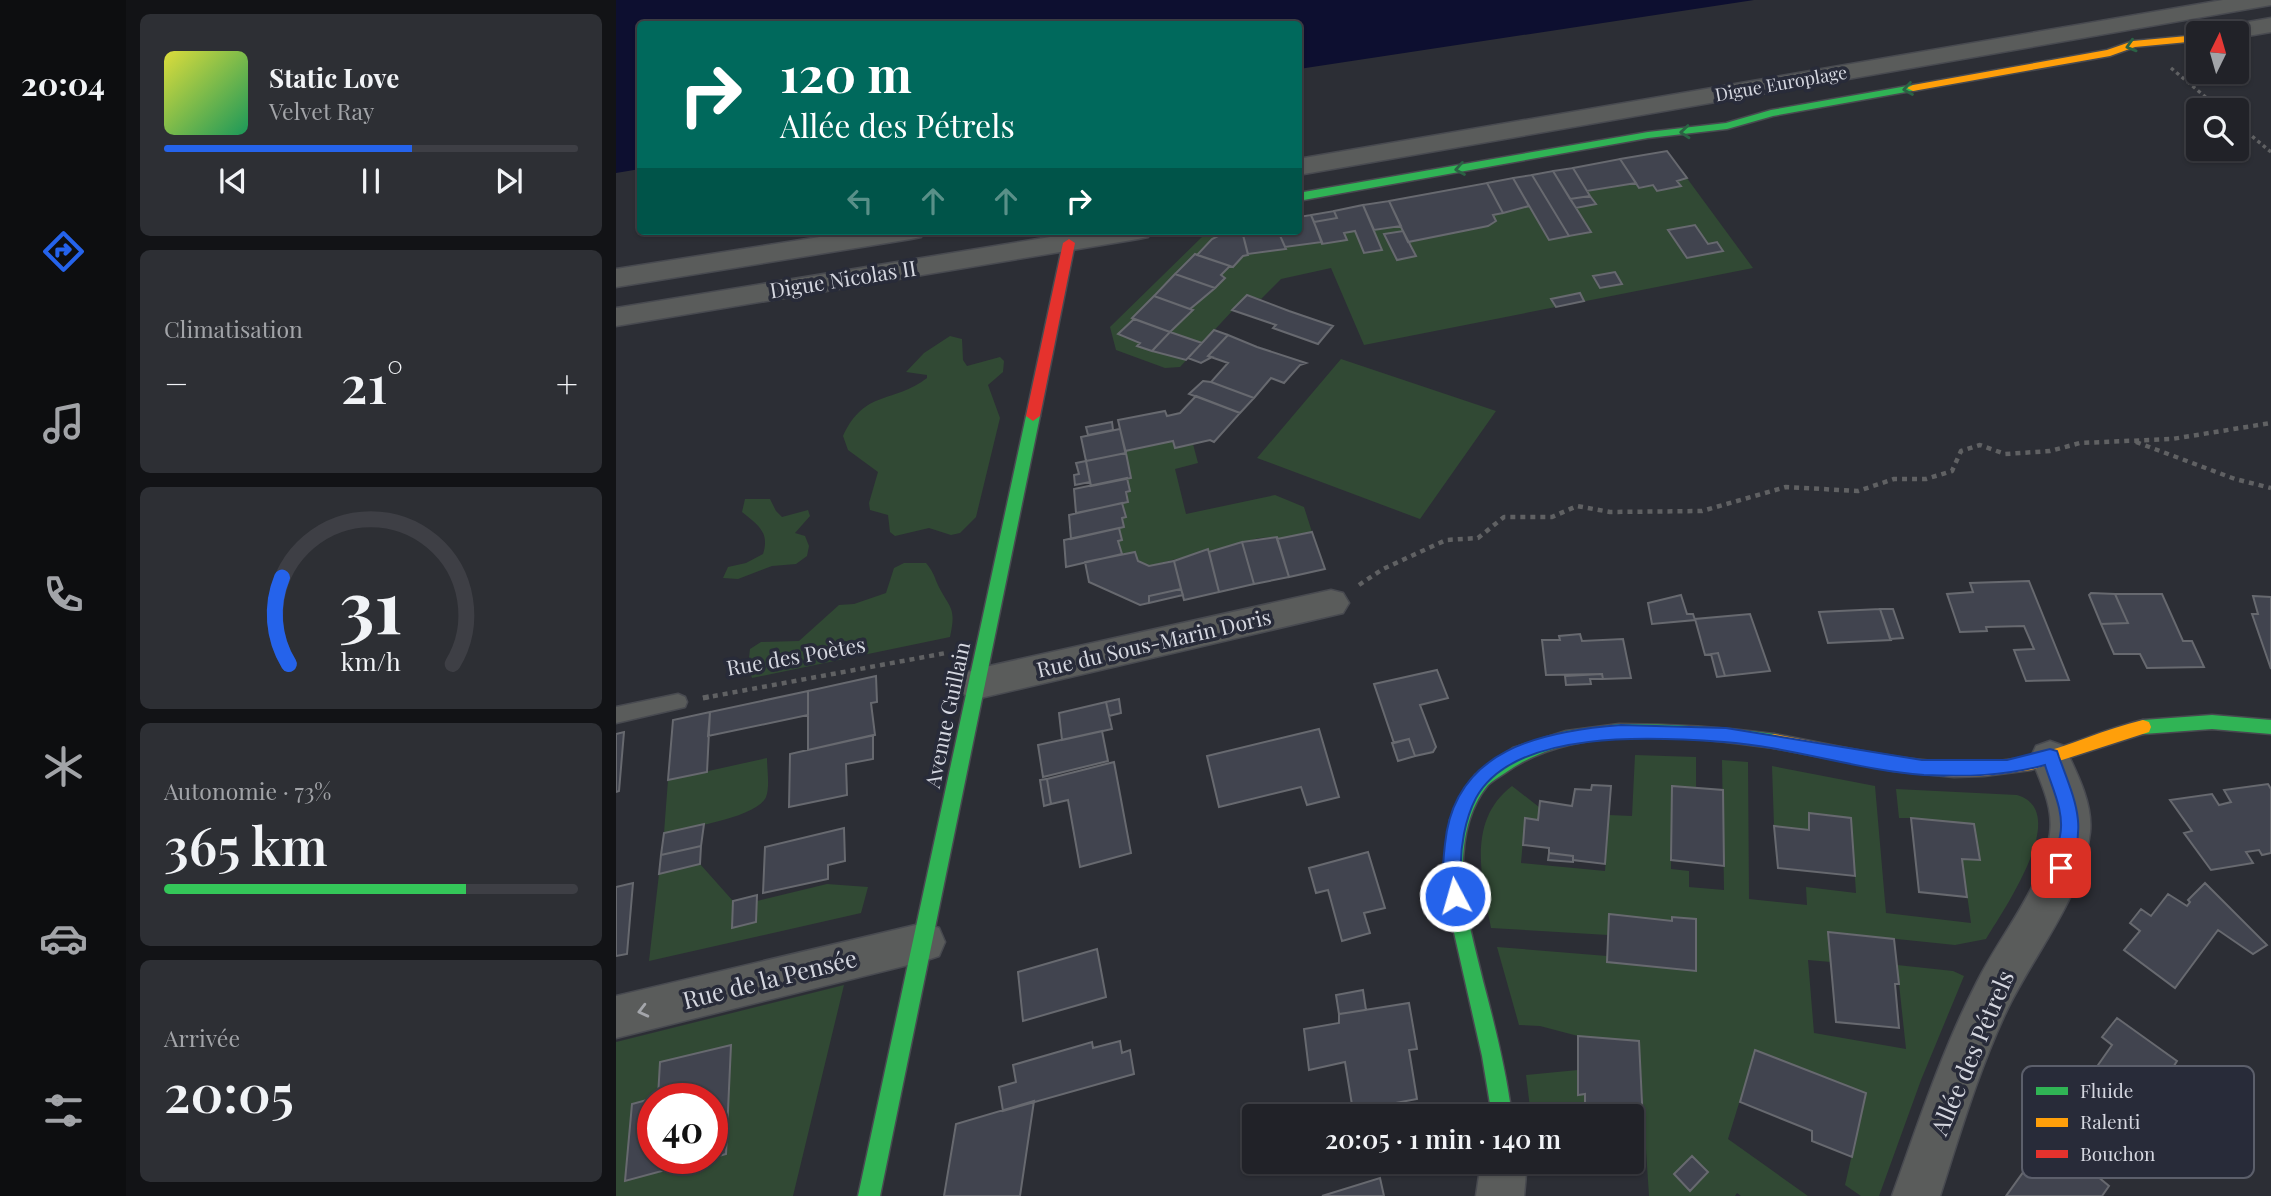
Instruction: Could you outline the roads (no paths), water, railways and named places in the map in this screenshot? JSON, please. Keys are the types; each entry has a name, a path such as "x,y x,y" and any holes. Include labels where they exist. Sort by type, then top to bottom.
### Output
{"street":[{"name":"Digue Europlage","path":"1302,166 2263,0"},
{"path":"2249,29 2271,25"},
{"name":"Digue Europlage","path":"1302,196 1648,135 1703,130 1771,113 2110,53 2133,44 2186,39"},
{"name":"Digue Nicolas II","path":"616,278 886,235"},
{"path":"1069,243 1115,235"},
{"name":"Digue Nicolas II","path":"616,317 1069,243"},
{"name":"Avenue Guillain","path":"869,1196 1069,243"},
{"name":"Rue du Sous-Marin Doris","path":"976,684 1331,603"},
{"path":"1501,1104 1455,896 1452,869 1455,829 1463,804 1483,777 1505,759 1555,740 1641,732 1761,739 1879,762 1922,767 2007,768 2145,727 2199,722 2271,727"},
{"name":"Allée des Pétrels","path":"1916,1196 1977,1029 2001,979 2050,894 2061,868 2070,834 2070,815 2050,757"},
{"name":"Rue de la Pensée","path":"616,1017 924,942"},
{"path":"1500,1196 1503,1174"}],"lane":[{"path":"616,715 678,702"}]}
